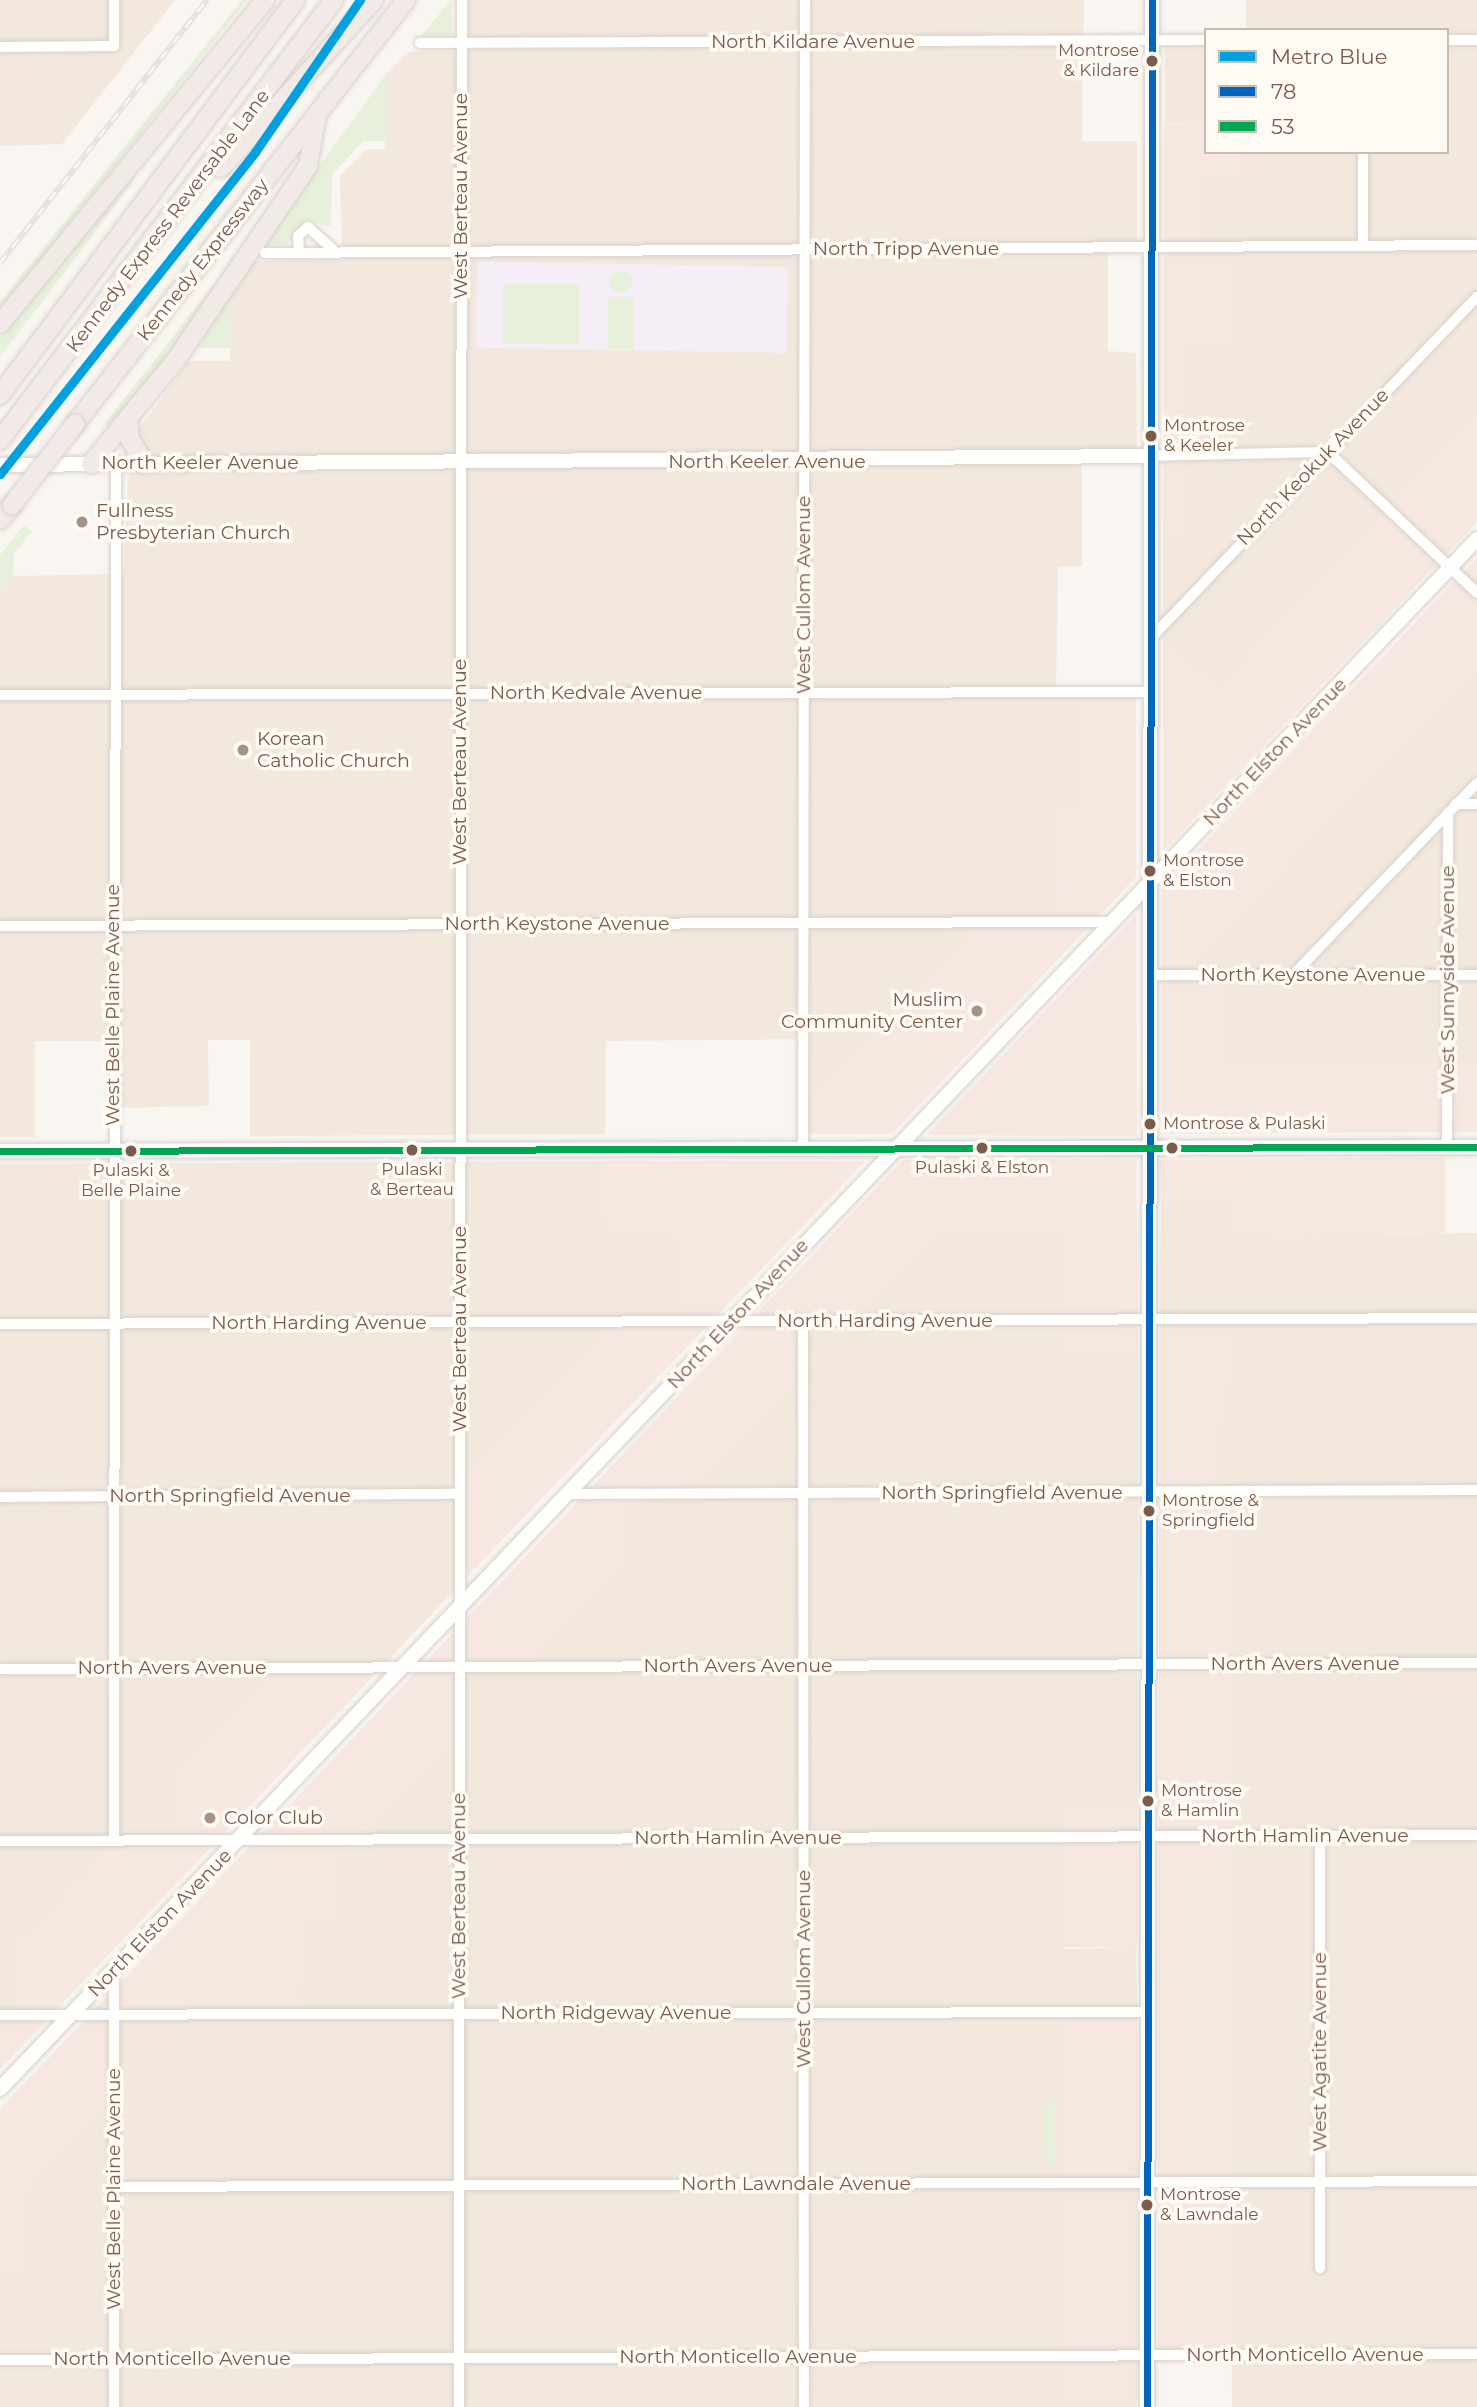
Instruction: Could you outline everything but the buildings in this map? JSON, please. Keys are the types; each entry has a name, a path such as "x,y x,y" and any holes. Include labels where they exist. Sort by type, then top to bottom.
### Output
{"highway":[{"path":"0,324 265,0"},
{"path":"0,395 295,0"},
{"name":"Kennedy Express Reversable Lane","path":"0,440 194,190 334,0"},
{"path":"194,190 227,163 374,0"},
{"name":"Kennedy Expressway","path":"0,520 406,0"},
{"path":"91,464 176,360 308,166 316,117"},
{"path":"128,418 130,439 145,464"}],"main road":[{"path":"1147,2407 1152,0"},
{"name":"North Keeler Avenue","path":"0,465 805,462 1151,456"},
{"name":"North Elston Avenue","path":"0,2090 1477,540"},
{"path":"0,1151 1477,1147"}],"street":[{"path":"0,47 114,46 114,0"},
{"name":"West Berteau Avenue","path":"459,2407 462,0"},
{"name":"West Cullom Avenue","path":"803,1147 806,0"},
{"name":"North Kildare Avenue","path":"420,43 1204,40"},
{"path":"1449,40 1477,40"},
{"path":"1363,154 1363,246"},
{"path":"299,253 298,236 308,227 336,252"},
{"name":"North Tripp Avenue","path":"265,253 1477,245"},
{"name":"North Keokuk Avenue","path":"1151,638 1477,297"},
{"path":"1328,452 1477,593"},
{"name":"North Keeler Avenue","path":"1151,456 1328,452"},
{"name":"West Belle Plaine Avenue","path":"114,1841 116,464"},
{"name":"North Kedvale Avenue","path":"0,695 1150,692"},
{"path":"1293,975 1477,783"},
{"path":"1456,804 1477,804"},
{"name":"West Sunnyside Avenue","path":"1447,1147 1448,813"},
{"name":"North Keystone Avenue","path":"0,926 1114,922"},
{"name":"North Keystone Avenue","path":"1150,975 1477,975"},
{"name":"North Harding Avenue","path":"0,1324 1477,1318"},
{"name":"West Cullom Avenue","path":"803,1322 804,2407"},
{"name":"North Springfield Avenue","path":"569,1494 1477,1490"},
{"name":"North Springfield Avenue","path":"0,1497 459,1494"},
{"name":"North Avers Avenue","path":"0,1669 1477,1663"},
{"name":"North Hamlin Avenue","path":"0,1842 1477,1835"},
{"name":"West Agatite Avenue","path":"1320,1836 1320,2268"},
{"name":"West Belle Plaine Avenue","path":"114,1972 114,2407"},
{"name":"North Ridgeway Avenue","path":"0,2015 1148,2012"},
{"name":"North Lawndale Avenue","path":"114,2187 1477,2181"},
{"name":"North Monticello Avenue","path":"0,2360 1477,2354"}],"shaded area":[{"path":"0,0 175,0 62,144 0,146"},
{"path":"469,0 1084,0 1082,141 1137,141 1137,252 1108,251 1108,351 1136,353 1137,460 1082,460 1082,566 1058,567 1056,690 1082,690 1081,807 1055,807 1057,923 982,923 805,1106 805,1039 606,1041 605,1134 250,1136 250,1040 208,1040 209,1106 114,1108 115,1041 35,1041 35,1137 0,1137 0,593 13,576 124,574 128,480 139,429 189,361 230,361 230,296 252,261 342,260 340,176 366,149 385,149 386,74 407,52 468,51"},
{"path":"1246,0 1477,0 1477,415 1217,688 1163,637 1163,536 1186,536 1181,346 1233,346 1204,247 1204,176 1239,177 1240,154 1449,154 1449,28 1246,28"},
{"path":"1165,42 1204,42 1204,123 1165,123"},
{"path":"1204,123 1204,154 1240,154 1239,177 1204,177 1205,247 1232,247 1233,346 1181,347 1187,536 1163,536 1164,124"},
{"path":"477,262 788,267 786,353 476,348"},
{"path":"1477,415 1477,522 1163,851 1163,637 1217,687"},
{"path":"1477,558 1477,666 1184,973 1224,973 1224,1063 1477,1062 1477,1132 1162,1134 1162,888"},
{"path":"1477,666 1477,1062 1224,1063 1224,974 1183,974"},
{"path":"1082,690 1136,690 1136,877 892,1134 805,1134 805,1106 982,923 1057,923 1055,806 1081,806"},
{"path":"1136,915 1137,1136 927,1135"},
{"path":"1445,1157 1445,1233 1233,1235 1233,1203 1161,1203 1160,1160"},
{"path":"1136,1159 1138,1351 1065,1351 1064,1231 939,1232 852,1321 803,1320 802,1376 690,1492 626,1492 625,1561 527,1665 458,1666 457,1738 360,1839 338,1839 337,1924 302,1925 301,2011 113,2012 113,2099 29,2188 28,2272 0,2272 0,2109 903,1160"},
{"path":"604,1161 605,1235 675,1235 675,1324 461,1583 380,1669 176,1842 17,1942 17,2016 0,2016 0,1164"},
{"path":"604,1161 865,1161 461,1583 461,1475 612,1324 675,1323 675,1235 605,1235"},
{"path":"1161,1203 1233,1203 1234,1235 1477,1233 1477,2407 1232,2407 1229,1494 1217,1493 1218,1420 1229,1419 1160,1322"},
{"path":"1064,1231 1065,1351 1138,1351 1137,1806 1064,1808 1065,1949 1136,1947 1137,2012 1063,2401 1136,2402 1136,2407 0,2407 0,2272 28,2272 28,2188 113,2099 113,2012 302,1925 338,1839 458,1665 803,1320 852,1321 938,1232"},
{"path":"1160,1322 1230,1322 1229,1420 1218,1421 1217,1493 1229,1494 1233,2354 1158,2353"},
{"path":"380,1669 0,2069 0,2016 17,2015 17,1943 115,1843 176,1842 176,1773 276,1670"},
{"path":"1064,1806 1137,1806 1137,1947 1064,1947"},
{"path":"1064,2012 1137,2012 1137,2402 1064,2402"}],"green space":[{"path":"242,0 247,0 0,311 0,302"},
{"path":"451,0 453,36 421,36"},
{"path":"386,74 385,141 363,141 332,175 331,227 307,221 287,245 262,245"},
{"path":"139,167 132,184 0,357 0,337"},
{"path":"236,256 157,370 110,429 104,424"},
{"path":"621,271 629,274 632,282 629,290 621,293 613,290 610,282 613,274"},
{"path":"503,283 579,283 579,344 503,344"},
{"path":"230,296 230,348 197,348"},
{"path":"608,297 634,297 634,349 608,349"},
{"path":"24,525 32,531 14,554 13,576 0,593 0,555"},
{"path":"1044,2102 1055,2102 1056,2165 1045,2165"}],"railway":[{"path":"0,263 207,0"}],"metro line":[{"name":"Blue","path":"0,474 255,152 360,0"}],"transit line":[{"name":"78","path":"1147,2407 1152,0"},
{"name":"53","path":"0,1151 1477,1147"}],"place":[{"name":"Montrose & Kildare","path":"1152,61"},
{"name":"Montrose & Keeler","path":"1151,436"},
{"name":"Fullness Presbyterian Church","path":"82,522"},
{"name":"Korean Catholic Church","path":"243,750"},
{"name":"Montrose & Elston","path":"1150,871"},
{"name":"Muslim Community Center","path":"977,1011"},
{"name":"Montrose & Pulaski","path":"1150,1124"},
{"name":"Pulaski & Elston","path":"982,1148"},
{"name":"Pulaski & Berteau","path":"412,1150"},
{"name":"Pulaski & Belle Plaine","path":"131,1151"},
{"name":"Montrose & Springfield","path":"1149,1511"},
{"name":"Montrose & Hamlin","path":"1148,1801"},
{"name":"Color Club","path":"210,1818"},
{"name":"Montrose & Lawndale","path":"1147,2205"}]}
